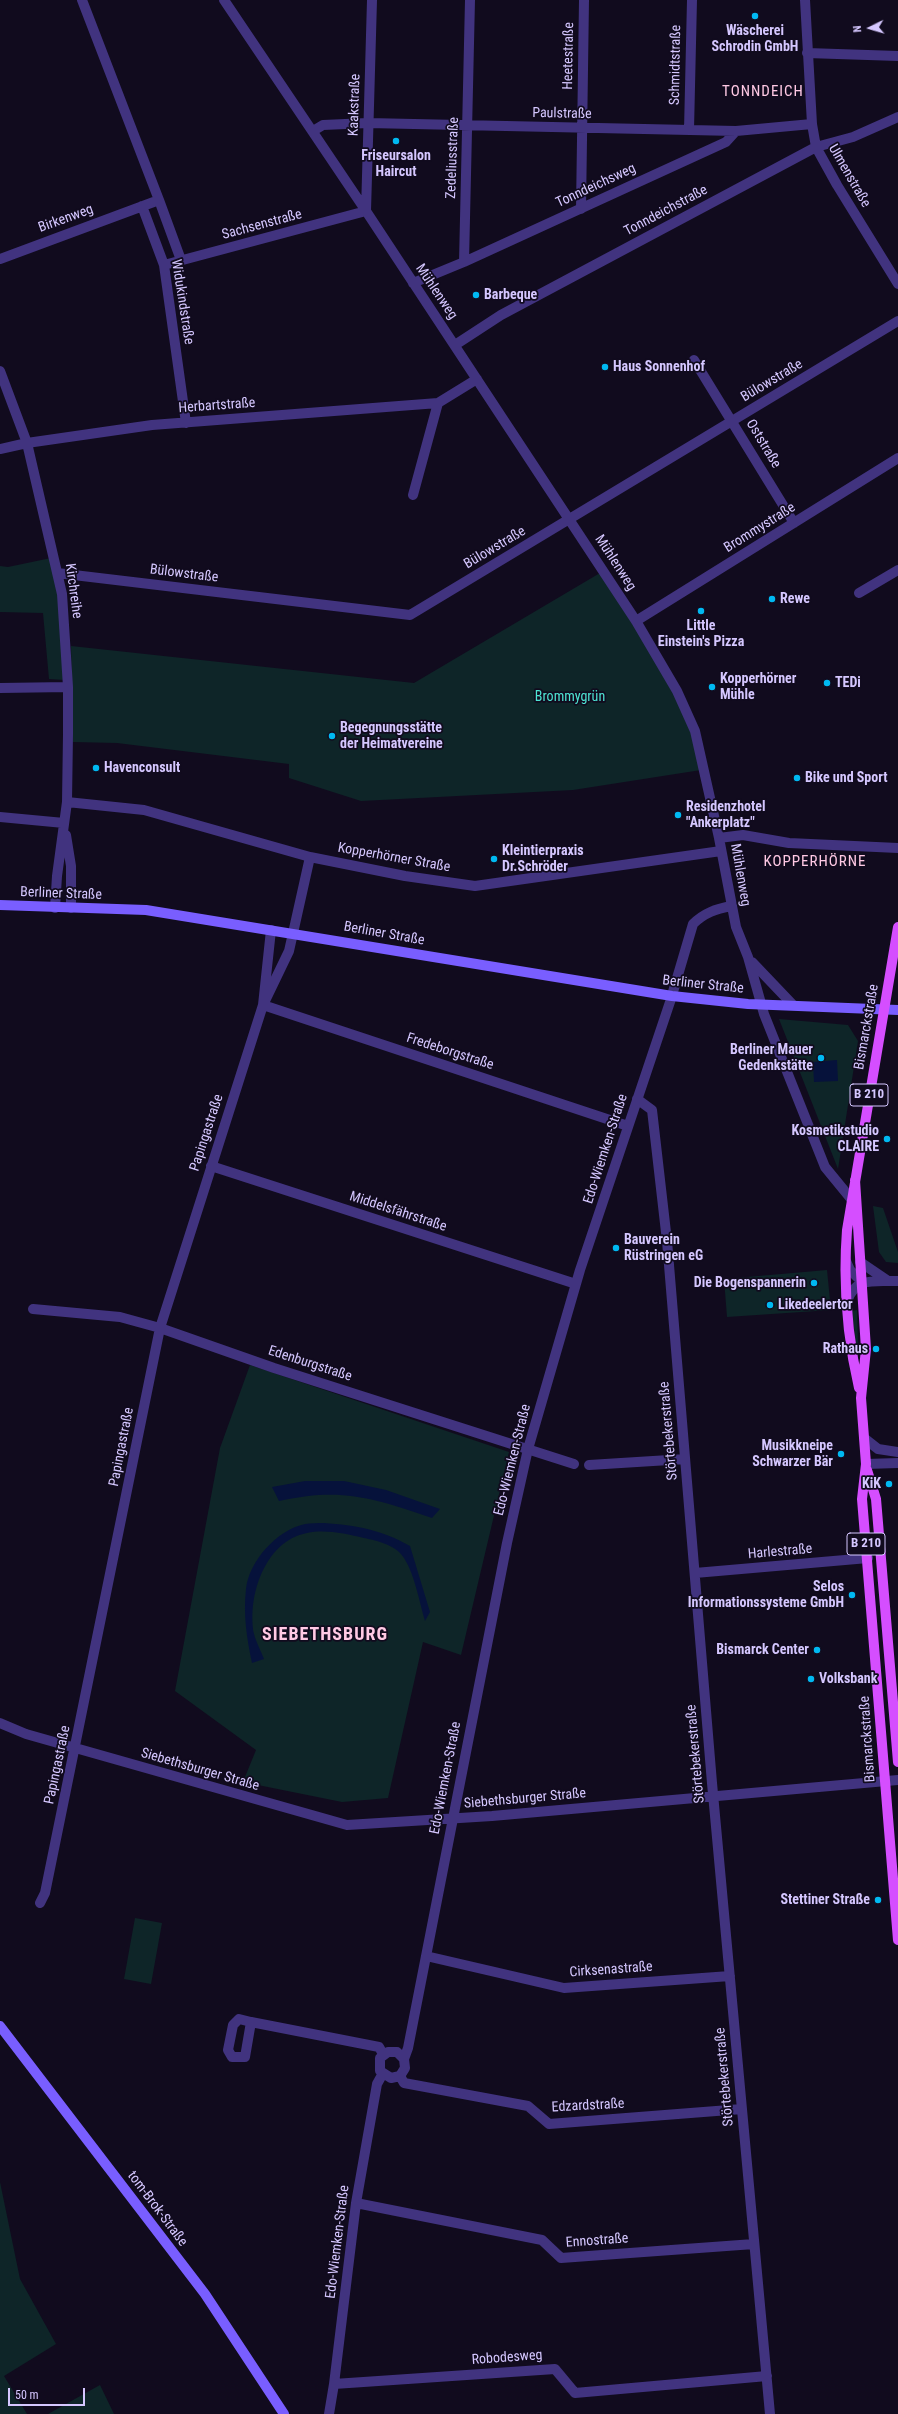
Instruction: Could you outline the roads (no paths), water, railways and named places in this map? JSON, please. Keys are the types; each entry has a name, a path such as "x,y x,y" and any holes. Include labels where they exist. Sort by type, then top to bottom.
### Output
{"main road":[{"name":"Berliner Straße","path":"0,905 146,910 672,996 761,1004 884,1010"},
{"name":"Bismarckstraße","path":"898,927 855,1180 846,1260 850,1347 861,1398 866,1464 862,1500 868,1558 898,1940"},
{"path":"884,1010 898,1010"},
{"path":"884,1010 898,1015"},
{"name":"Bismarckstraße","path":"855,1180 866,1349 861,1398"},
{"name":"Bismarckstraße","path":"866,1464 876,1499 898,1762"},
{"name":"tom-Brok-Straße","path":"0,2026 205,2294 284,2414"}],"street":[{"name":"Widukindstraße","path":"82,0 181,260"},
{"name":"Mühlenweg","path":"224,0 313,131 570,519 636,621 670,679 695,731 719,838 736,927 748,957 761,1004 825,1167 852,1200"},
{"name":"Kaakstraße","path":"366,211 372,0"},
{"name":"Zedeliusstraße","path":"464,262 470,0"},
{"name":"Heetestraße","path":"581,209 584,0"},
{"name":"Schmidtstraße","path":"689,130 692,0"},
{"name":"Ulmenstraße","path":"805,0 812,124 816,147 837,185 898,284"},
{"path":"807,53 898,56"},
{"name":"Tonndeichstraße","path":"455,345 501,315 816,147 853,137 898,117"},
{"name":"Paulstraße","path":"313,131 324,125 368,123 736,131 812,124"},
{"name":"Tonndeichsweg","path":"464,262 726,142 736,131"},
{"path":"142,206 159,200"},
{"name":"Widukindstraße","path":"142,206 164,265 186,422"},
{"name":"Birkenweg","path":"0,259 142,206"},
{"name":"Sachsenstraße","path":"164,265 366,211"},
{"path":"413,282 464,262"},
{"name":"Bülowstraße","path":"57,573 410,615 898,321"},
{"name":"Oststraße","path":"694,360 794,522"},
{"name":"Kirchreihe","path":"0,372 27,443 62,594 68,687 67,802 57,876 55,908"},
{"name":"Herbartstraße","path":"0,449 27,443 186,422 438,403 477,379"},
{"path":"413,495 438,403"},
{"name":"Brommystraße","path":"636,621 898,458"},
{"path":"859,592 898,570"},
{"path":"0,688 68,687"},
{"name":"Kopperhörner Straße","path":"67,802 144,810 310,857 405,876 474,886 721,851"},
{"path":"0,817 64,823"},
{"name":"Kirchreihe","path":"64,823 71,866 71,908"},
{"path":"719,838 743,835 789,843 898,848"},
{"name":"Papingastraße","path":"40,1903 46,1894 160,1328 263,1004 289,951 310,857"},
{"name":"Edo-Wiemken-Straße","path":"400,2076 405,2068 404,2059 408,2048 506,1550 528,1449 576,1284 672,996 693,924 701,916 711,911 731,906"},
{"name":"Papingastraße","path":"263,1004 271,930"},
{"path":"748,957 793,1005"},
{"name":"Fredeborgstraße","path":"263,1004 628,1126"},
{"name":"Störtebekerstraße","path":"637,1099 652,1110 667,1241 714,1796 770,2414"},
{"name":"Middelsfährstraße","path":"211,1166 576,1284"},
{"path":"846,1260 850,1270 862,1282"},
{"path":"860,1262 893,1281"},
{"path":"847,1301 856,1285 862,1282 893,1281"},
{"name":"Edenburgstraße","path":"33,1309 120,1317 160,1328 274,1368 574,1464"},
{"path":"864,1438 878,1449 898,1452"},
{"path":"588,1465 685,1459"},
{"path":"866,1464 898,1463"},
{"name":"Harlestraße","path":"695,1573 868,1558"},
{"name":"Siebethsburger Straße","path":"0,1723 26,1734 346,1825 453,1819 898,1780"},
{"name":"Cirksenastraße","path":"426,1956 564,1988 730,1976"},
{"path":"251,2022 379,2047 383,2054 397,2052 404,2059"},
{"name":"Edo-Wiemken-Straße","path":"329,2414 356,2203 377,2084 382,2075 378,2067 383,2054"},
{"path":"382,2075 391,2078 400,2076"},
{"name":"Edzardstraße","path":"400,2076 404,2083 528,2106 549,2124 742,2109"},
{"name":"Ennostraße","path":"356,2203 542,2240 560,2258 754,2244"},
{"name":"Robodesweg","path":"334,2384 555,2369 575,2392 767,2376"}],"water":[{"path":"837,1060 838,1081 814,1082 813,1062"},
{"path":"305,1481 344,1481 386,1490 440,1509 432,1518 374,1500 340,1495 321,1495 279,1501 272,1487"},
{"path":"324,1523 368,1529 400,1540 410,1546 430,1612 425,1621 408,1565 401,1554 392,1547 381,1542 343,1534 329,1532 307,1533 292,1538 280,1547 270,1558 262,1572 253,1603 253,1619 254,1634 264,1659 252,1663 247,1636 245,1608 248,1578 253,1568 266,1548 284,1533 305,1524"}],"place":[{"name":"Wäscherei Schrodin GmbH","path":"755,16"},
{"name":"Friseursalon Haircut","path":"396,141"},
{"name":"Barbeque","path":"476,295"},
{"name":"Haus Sonnenhof","path":"605,367"},
{"name":"Rewe","path":"772,599"},
{"name":"Little Einstein's Pizza","path":"701,611"},
{"name":"TEDi","path":"827,683"},
{"name":"Kopperhörner Mühle","path":"712,687"},
{"name":"Begegnungsstätte der Heimatvereine","path":"332,736"},
{"name":"Havenconsult","path":"96,768"},
{"name":"Bike und Sport","path":"797,778"},
{"name":"Residenzhotel \"Ankerplatz\"","path":"678,815"},
{"name":"Kleintierpraxis Dr.Schröder","path":"494,859"},
{"name":"Berliner Mauer Gedenkstätte","path":"821,1058"},
{"name":"Kosmetikstudio CLAIRE","path":"887,1139"},
{"name":"Bauverein Rüstringen eG","path":"616,1248"},
{"name":"Die Bogenspannerin","path":"814,1283"},
{"name":"Likedeelertor","path":"770,1305"},
{"name":"Rathaus","path":"876,1349"},
{"name":"Musikkneipe Schwarzer Bär","path":"841,1454"},
{"name":"KiK","path":"889,1484"},
{"name":"Selos Informationssysteme GmbH","path":"852,1595"},
{"name":"Bismarck Center","path":"817,1650"},
{"name":"Volksbank","path":"811,1679"},
{"name":"Stettiner Straße","path":"878,1900"}],"district":[{"name":"TONNDEICH","path":"763,92"},
{"name":"KOPPERHÖRNE","path":"815,862"},
{"name":"SIEBETHSBURG","path":"325,1635"}],"park label":[{"name":"Brommygrün","path":"570,697"}]}
